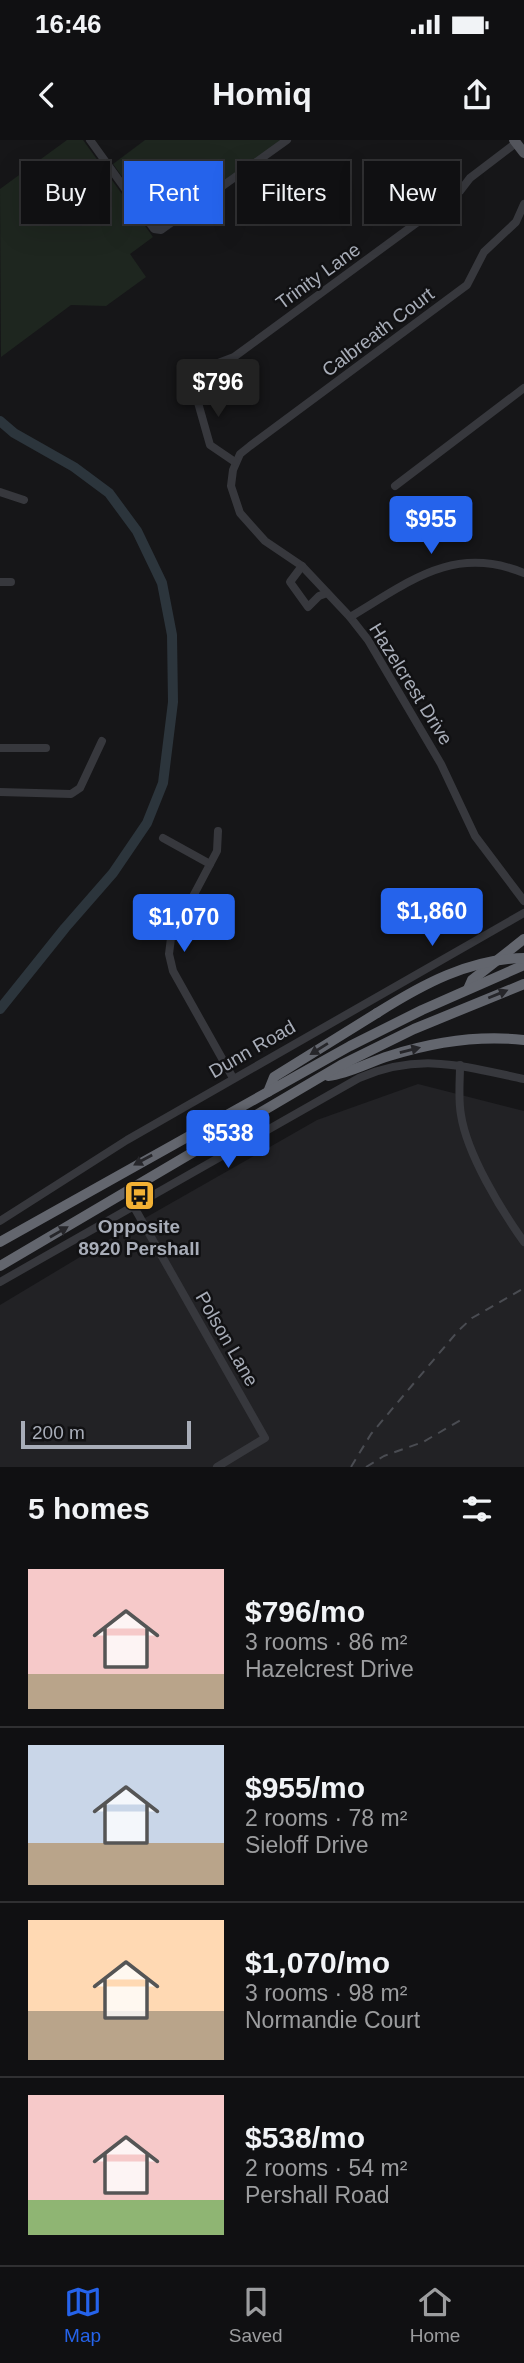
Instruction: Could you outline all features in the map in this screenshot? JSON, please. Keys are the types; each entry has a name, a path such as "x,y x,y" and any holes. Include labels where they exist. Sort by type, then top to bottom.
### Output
{"highway":[{"path":"468,989 472,980 524,939"},
{"path":"268,1092 274,1077 415,989 462,968 499,959 524,958"},
{"path":"0,1242 369,1036 524,965"},
{"path":"0,1266 321,1077 414,1030 524,984"},
{"path":"321,1077 341,1075 392,1055 447,1042 485,1038 524,1040"}],"main road":[{"path":"515,141 524,153"}],"street":[{"path":"90,140 155,229 161,230 287,140"},
{"name":"Trinity Lane","path":"234,466 210,445 193,385 197,371 234,357 460,191 470,178 515,141"},
{"name":"Calbreath Court","path":"234,466 250,446 467,285 484,252 516,222 524,204"},
{"path":"395,486 524,388"},
{"name":"Hazelcrest Drive","path":"234,466 231,486 240,513 265,541 302,566 350,617 371,644 428,740 475,836 524,901"},
{"path":"0,492 24,500"},
{"path":"350,617 423,574 451,565 478,561 502,564 524,573"},
{"path":"302,566 290,582 308,607 319,596 327,593"},
{"path":"0,582 11,582"},
{"path":"0,792 71,794 80,788 102,741"},
{"path":"0,748 46,748"},
{"path":"218,831 217,851 171,938 169,954 173,971 233,1079"},
{"path":"163,838 210,864"},
{"name":"Dunn Road","path":"0,1221 127,1140 524,913"},
{"path":"0,1282 368,1074 415,1062 460,1065 524,1079"},
{"path":"460,1065 460,1113 466,1137 509,1221 524,1242"},
{"name":"Polson Lane","path":"134,1207 265,1438 217,1467"}],"shaded area":[{"path":"67,140 83,140 98,161 38,161"},
{"path":"145,140 287,140 258,161 237,161 237,177 223,187 223,161 124,161 124,179 113,164"},
{"path":"21,174 21,224 110,224 110,177 124,197 124,224 144,224 153,237 130,254 146,277 106,306 71,305 1,357 0,189"},
{"path":"156,224 173,224 162,232"},
{"path":"418,1084 524,1111 524,1467 0,1467 0,1305 317,1120"}],"waterway":[{"path":"0,421 14,433 74,467 109,493 137,531 162,583 172,635 173,702 163,783 147,823 113,873 0,1009"}],"railway":[{"path":"351,1467 371,1434 458,1331 472,1318 524,1288"},
{"path":"366,1467 384,1456 423,1442 461,1420"}],"place":[{"name":"Opposite 8920 Pershall","path":"139,1195"}]}
